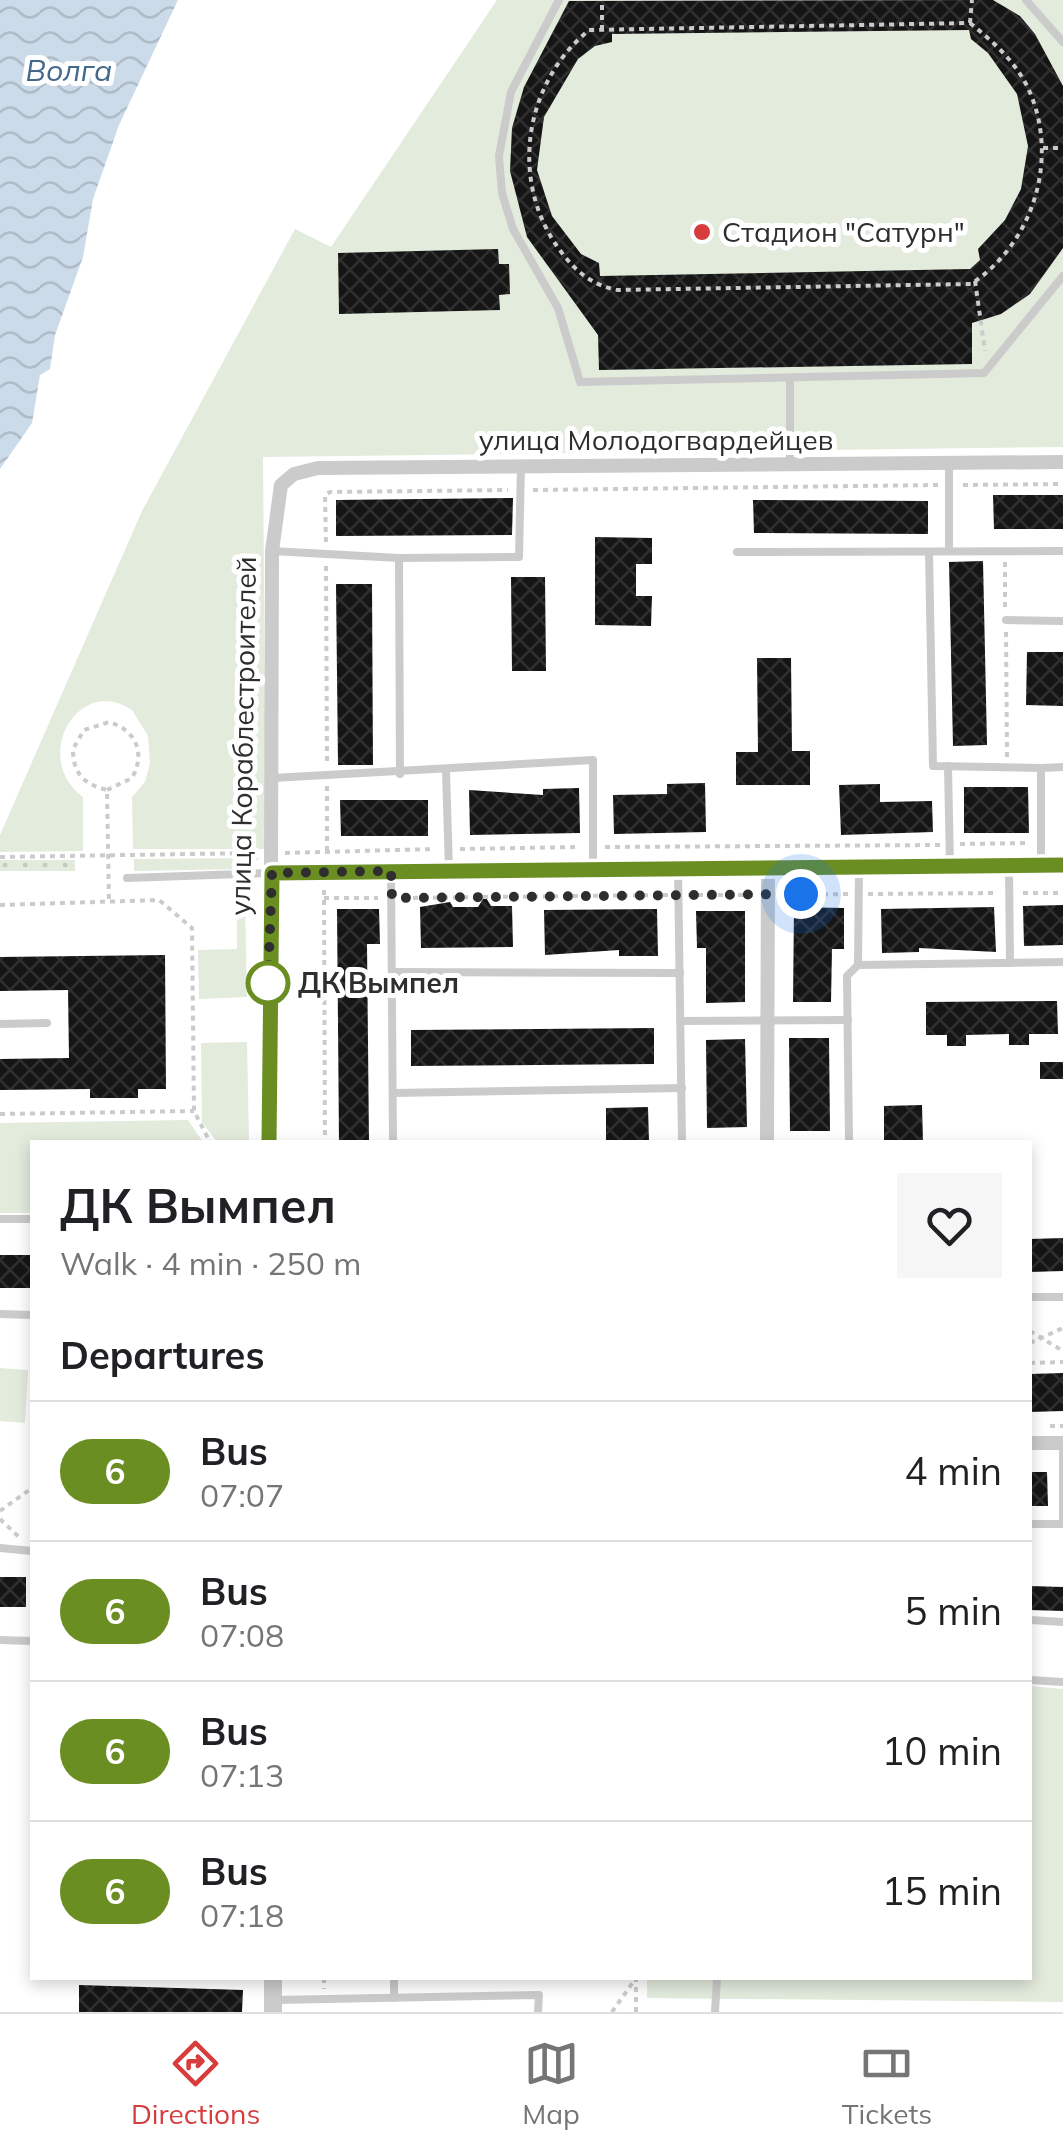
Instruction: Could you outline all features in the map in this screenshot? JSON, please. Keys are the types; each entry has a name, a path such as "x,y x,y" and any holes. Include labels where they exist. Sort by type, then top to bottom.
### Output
{"street":[{"name":"улица Молодогвардейцев","path":"275,510 281,485 294,474 318,468 1063,462"},
{"name":"улица Кораблестроителей","path":"269,1140 275,510"},
{"path":"272,873 1063,865"},
{"path":"767,1140 768,868"},
{"path":"1032,1443 1063,1443"},
{"path":"273,1980 273,2007"}],"lane":[{"path":"559,0 512,92 499,156 502,194 513,229 558,308 580,382 984,373 1063,276"},
{"path":"1026,0 1063,42"},
{"path":"790,378 790,464"},
{"path":"949,462 949,551"},
{"path":"272,550 399,558 519,557 521,465"},
{"path":"737,552 1063,551"},
{"path":"928,552 933,766 1063,767"},
{"path":"399,558 400,774"},
{"path":"1006,620 1063,621"},
{"path":"273,778 400,774 593,760 593,869"},
{"path":"948,766 950,866"},
{"path":"1040,768 1041,865"},
{"path":"446,771 449,871"},
{"path":"1010,866 1010,963"},
{"path":"848,1140 847,976 858,965 859,867"},
{"path":"678,868 682,1140"},
{"path":"391,871 393,1140"},
{"path":"128,878 272,873"},
{"path":"858,965 1063,962"},
{"path":"393,972 680,973"},
{"path":"680,1022 848,1020"},
{"path":"0,1024 47,1024"},
{"path":"394,1093 682,1088"},
{"path":"0,1220 30,1220"},
{"path":"1032,1298 1063,1298"},
{"path":"0,1314 30,1314"},
{"path":"1032,1524 1063,1524 1063,1443"},
{"path":"0,1548 30,1550"},
{"path":"1032,1620 1063,1622"},
{"path":"0,1640 30,1640"},
{"path":"1032,1680 1063,1682"},
{"path":"394,1980 394,1998"},
{"path":"716,2012 717,1980"},
{"path":"273,2007 394,1998 539,1996 538,2012"}],"path":[{"path":"602,0 602,30"},
{"path":"970,24 972,0"},
{"path":"970,24 1002,50 1027,86 1043,148 1034,203 1023,228 1004,256 976,281 618,290 591,282 548,235 536,210 528,159 534,118 549,79 578,39 590,30 970,24"},
{"path":"1043,148 1063,148"},
{"path":"976,281 987,370"},
{"path":"325,1140 325,496 330,492 1063,484"},
{"path":"1004,551 1008,767"},
{"path":"109,722 132,734 140,752 132,778 107,790 89,786 80,778 73,750 84,730 109,722"},
{"path":"107,790 108,902"},
{"path":"0,857 1041,843"},
{"path":"324,898 1063,892"},
{"path":"0,905 158,900 192,928 194,1120 209,1140"},
{"path":"0,1114 194,1111"},
{"path":"1032,1342 1063,1328"},
{"path":"1032,1332 1063,1351"},
{"path":"1032,1363 1063,1362"},
{"path":"0,1510 30,1489"},
{"path":"0,1519 30,1548"},
{"path":"612,2012 635,1980"},
{"path":"636,1980 636,2012"}],"shaded area":[{"name":"Стадион \"Сатурн\"","path":"497,0 1063,0 1063,447 263,457 266,849 133,849 132,797 145,782 150,763 148,736 132,710 113,702 95,702 79,711 61,743 61,762 68,781 83,797 83,851 0,852 0,835 142,511 295,229 331,247"},
{"path":"260,858 244,869 134,871 134,859"},
{"path":"0,860 75,860 75,871 0,871"},
{"path":"245,898 247,997 199,999 198,950 237,949 237,899"},
{"path":"247,1042 249,1140 216,1140 202,1122 201,1043"},
{"path":"188,1120 202,1140 30,1140 30,1213 0,1213 0,1123"},
{"path":"0,1368 28,1370 25,1423 0,1421"},
{"path":"1032,1686 1063,1689 1063,2002 647,1998 647,1980 1032,1980"}],"water":[{"name":"Волга","path":"0,0 178,0 119,125 93,199 83,257 55,335 50,369 40,375 32,423 0,469"}],"building":[{"path":"993,0 1020,16 1035,34 1063,86 1063,248 1030,294 1001,314 972,323 972,364 599,370 598,335 527,237 510,171 512,128 524,87 569,1","holes":["969,30 971,39 988,53 1017,94 1028,146 1021,189 1005,220 978,249 980,260 970,269 600,276 599,263 581,254 552,216 537,170 544,117 578,59 595,46 612,42 612,34"]},
{"path":"498,249 499,264 509,264 510,294 499,295 500,310 339,314 338,253"},
{"path":"993,495 1063,495 1063,529 994,529"},
{"path":"513,498 512,535 336,536 336,500"},
{"path":"753,500 928,501 928,534 754,533"},
{"path":"595,537 652,538 652,564 636,564 636,596 652,596 651,626 595,625"},
{"path":"983,561 987,745 953,746 949,562"},
{"path":"511,577 545,577 546,671 512,671"},
{"path":"336,584 372,584 373,765 338,765"},
{"path":"1027,652 1063,652 1063,706 1026,705"},
{"path":"757,658 791,658 792,751 810,751 810,785 736,785 736,752 758,752"},
{"path":"705,783 706,832 614,834 613,795 667,794 667,784"},
{"path":"880,784 880,802 932,801 933,832 841,835 839,785"},
{"path":"964,787 1028,787 1029,833 964,833"},
{"path":"579,788 580,833 470,835 469,790 543,795 543,789"},
{"path":"340,800 428,800 428,836 341,836"},
{"path":"485,896 491,906 512,906 513,947 421,948 420,907 450,902 453,907 478,907"},
{"path":"1063,905 1063,945 1024,946 1023,906"},
{"path":"794,907 844,908 844,949 832,949 831,1002 793,1002"},
{"path":"994,907 996,952 919,948 919,952 882,953 881,909"},
{"path":"337,909 379,909 380,944 367,944 369,1140 339,1140"},
{"path":"657,909 658,956 619,956 619,950 545,955 544,910"},
{"path":"696,911 745,911 745,1002 706,1003 706,948 697,948"},
{"path":"165,955 166,1089 138,1089 138,1098 90,1098 90,1089 0,1090 0,1059 69,1058 68,990 0,991 0,957"},
{"path":"1057,1001 1058,1034 1029,1034 1029,1045 1009,1045 1009,1034 966,1035 966,1046 947,1046 947,1035 926,1035 926,1002"},
{"path":"654,1028 654,1064 411,1066 411,1030"},
{"path":"789,1038 829,1038 830,1131 790,1131"},
{"path":"745,1039 747,1127 707,1128 706,1040"},
{"path":"1040,1062 1063,1062 1063,1079 1040,1079"},
{"path":"922,1105 923,1140 884,1140 884,1106"},
{"path":"648,1107 649,1140 606,1140 606,1108"},
{"path":"1063,1238 1063,1271 1032,1272 1032,1239"},
{"path":"0,1255 30,1255 30,1288 0,1288"},
{"path":"1063,1373 1063,1411 1032,1412 1032,1374"},
{"path":"1032,1472 1047,1472 1048,1506 1032,1506"},
{"path":"0,1577 26,1577 26,1607 0,1607"},
{"path":"1032,1586 1063,1587 1063,1611 1032,1610"},
{"path":"79,1985 243,1990 242,2012 79,2012"}],"bus line":[{"name":"6","path":"269,1140 268,939 272,873 1063,865"}],"place":[{"name":"Стадион \"Сатурн\"","path":"702,232"},
{"name":"ДК Вымпел","path":"268,983"}],"route":[{"path":"268,983 272,873 391,871 392,898 801,894"}]}
